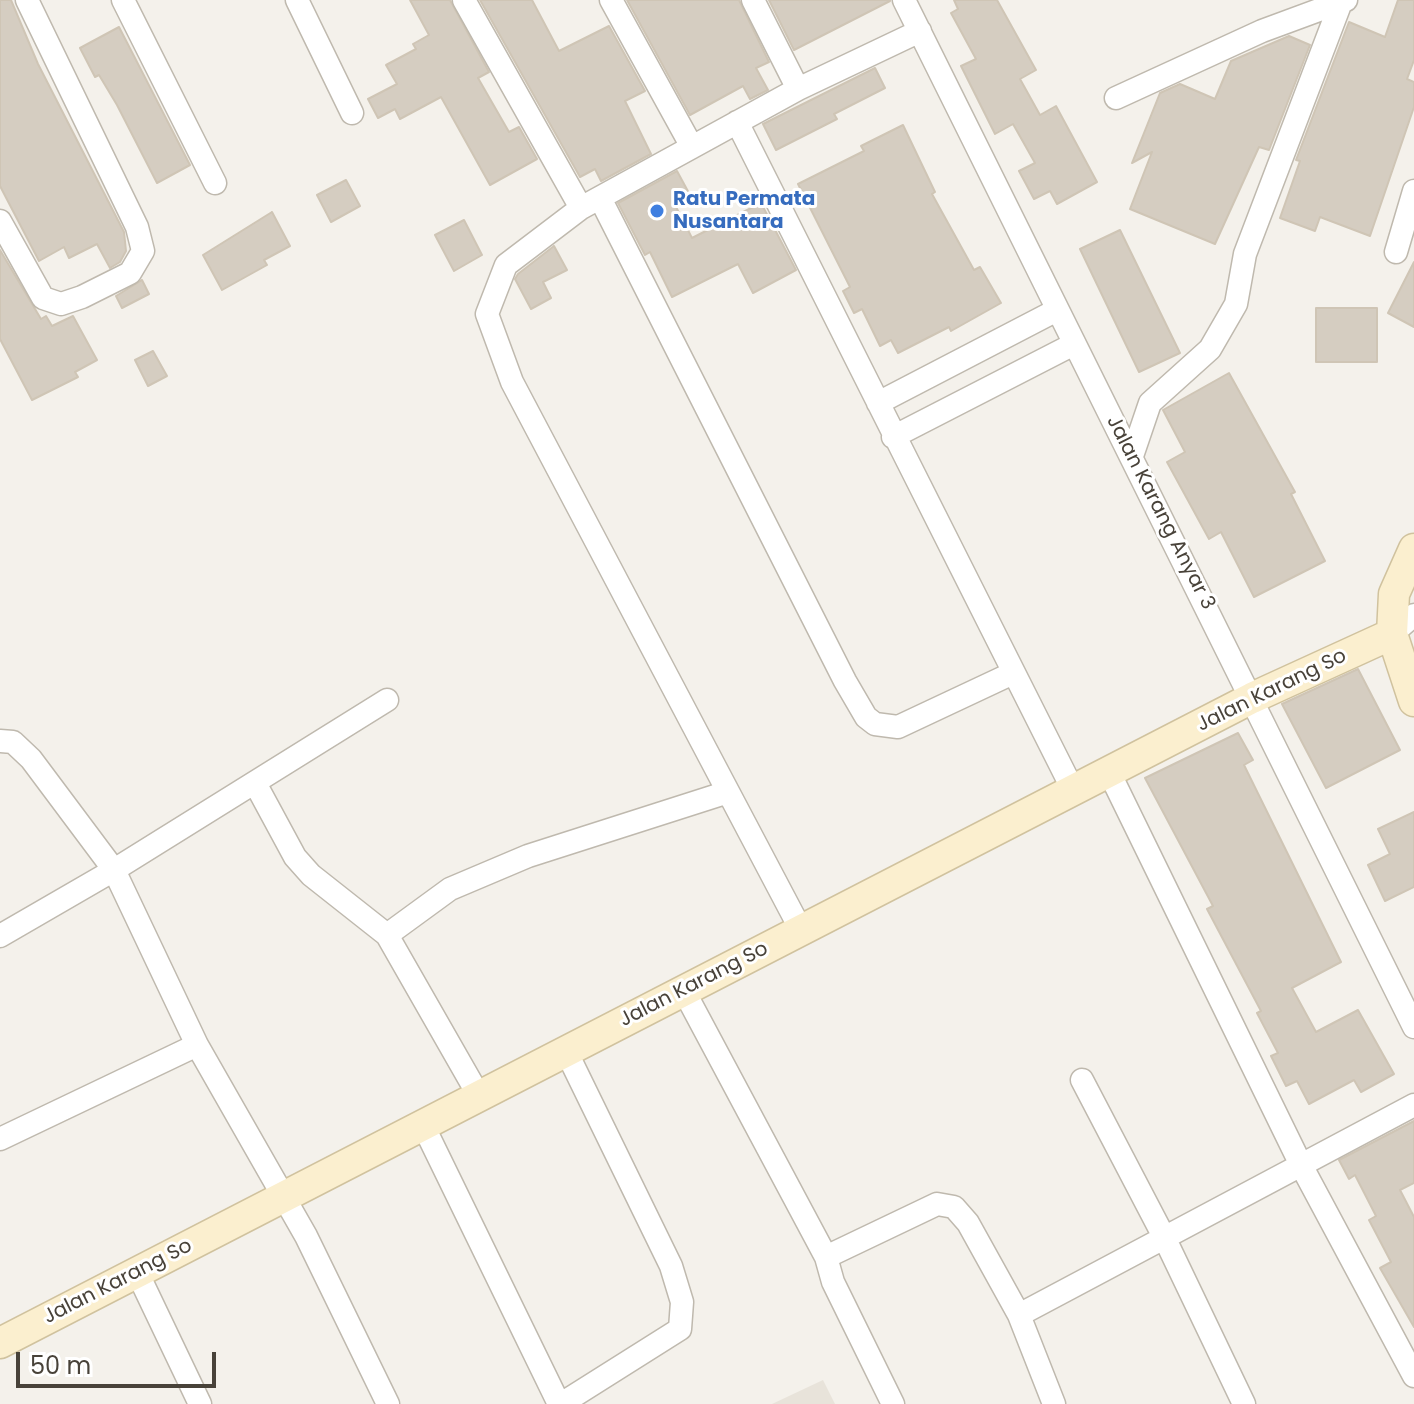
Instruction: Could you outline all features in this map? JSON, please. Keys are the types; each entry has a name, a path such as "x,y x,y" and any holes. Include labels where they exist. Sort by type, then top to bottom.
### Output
{"street":[{"path":"0,221 7,252 43,298 61,304 130,273 143,251 137,227 27,0"},
{"path":"123,0 215,183"},
{"path":"297,0 352,113"},
{"path":"464,0 591,203 866,717 875,724 898,727 1013,673"},
{"path":"611,0 692,147"},
{"path":"753,0 798,89"},
{"name":"Jalan Karang Anyar 3","path":"904,0 1414,1027"},
{"path":"1116,98 1262,31 1344,1"},
{"path":"1132,456 1150,403 1210,349 1236,304 1245,254 1344,1"},
{"path":"801,930 512,382 487,314 506,265 591,203 798,89 920,31"},
{"path":"737,122 1073,790"},
{"path":"1396,252 1414,191"},
{"path":"878,403 1057,310"},
{"path":"893,437 1074,344"},
{"path":"1414,549 1394,594 1407,627 1414,701"},
{"name":"Jalan Karang So","path":"0,1343 1252,698 1407,627"},
{"path":"0,936 114,870 387,700"},
{"path":"0,741 13,742 31,759 114,870 197,1045 284,1196 388,1404"},
{"path":"1109,772 1301,1165 1414,1376"},
{"path":"255,783 295,857 311,875 387,935 479,1096"},
{"path":"387,935 450,889 528,856 728,792"},
{"path":"684,991 826,1257 833,1282 893,1404"},
{"path":"0,1139 197,1045"},
{"path":"423,1125 560,1404 680,1329 682,1302 671,1266 566,1051"},
{"path":"1082,1080 1164,1237 1244,1404"},
{"path":"1019,1315 1414,1105"},
{"path":"826,1257 937,1204 954,1207 968,1223 1019,1315 1054,1404"},
{"path":"137,1272 200,1404"}],"shaded area":[{"path":"823,1380 835,1404 772,1404"}],"building":[{"path":"0,0 11,0 38,64 124,232 126,251 120,262 110,268 97,244 69,258 64,247 39,261 0,186"},
{"path":"410,0 450,0 489,72 478,78 509,132 519,127 537,159 490,185 441,97 400,119 395,109 378,118 368,99 397,84 386,65 416,49 413,44 429,35"},
{"path":"480,0 532,0 559,51 609,26 645,91 625,101 651,154 601,181 595,169 580,177"},
{"path":"627,0 739,0 769,62 756,68 768,90 750,99 743,86 690,115"},
{"path":"769,0 890,0 890,1 794,50"},
{"path":"954,0 997,0 1036,70 1020,79 1040,115 1056,106 1097,182 1057,204 1050,191 1034,199 1019,171 1035,163 1013,124 995,134 961,66 976,59 951,13 958,9"},
{"path":"1398,0 1414,0 1414,60 1407,79 1414,82 1414,107 1370,236 1320,217 1315,231 1280,218 1300,161 1296,160 1349,22 1385,37"},
{"path":"119,27 190,165 157,183 117,105 99,75 95,77 80,48"},
{"path":"1289,36 1310,45 1269,150 1259,147 1215,244 1130,209 1152,152 1132,163 1160,93 1180,84 1215,99 1231,61"},
{"path":"875,68 885,88 834,114 837,119 776,150 763,124"},
{"path":"903,125 935,192 932,194 974,270 980,267 1001,303 951,331 949,327 898,353 891,340 880,346 862,309 854,313 843,291 850,287 798,184 864,151 861,146"},
{"path":"677,171 690,195 674,203 692,238 761,203 796,270 753,293 738,264 672,297 650,252 645,255 618,203"},
{"path":"346,180 360,206 331,222 317,195"},
{"path":"272,212 290,246 264,260 267,265 222,290 203,255"},
{"path":"464,220 482,255 454,271 435,235"},
{"path":"1120,230 1180,353 1139,372 1080,249"},
{"path":"554,246 567,270 543,282 551,298 531,309 515,279"},
{"path":"0,250 41,319 46,316 52,326 73,316 97,360 75,372 78,377 32,400 0,339"},
{"path":"1414,262 1414,327 1388,313"},
{"path":"142,280 149,294 122,308 116,296"},
{"path":"1316,308 1377,308 1377,362 1316,362"},
{"path":"153,351 167,376 148,386 135,360"},
{"path":"1229,373 1295,492 1291,494 1325,561 1254,597 1221,532 1209,539 1167,462 1185,452 1163,410"},
{"path":"1358,669 1400,750 1326,788 1282,704"},
{"path":"1238,733 1253,760 1244,765 1341,962 1292,988 1316,1032 1358,1010 1394,1074 1361,1092 1354,1080 1309,1104 1297,1081 1286,1086 1271,1056 1278,1053 1257,1013 1261,1011 1207,909 1213,906 1145,778"},
{"path":"1414,812 1414,887 1385,901 1368,865 1390,854 1378,829"},
{"path":"1414,1121 1414,1183 1400,1190 1414,1217 1414,1327 1380,1268 1391,1262 1369,1220 1376,1216 1355,1175 1349,1179 1339,1160"}],"place":[{"name":"Ratu Permata Nusantara","path":"657,211"}]}
